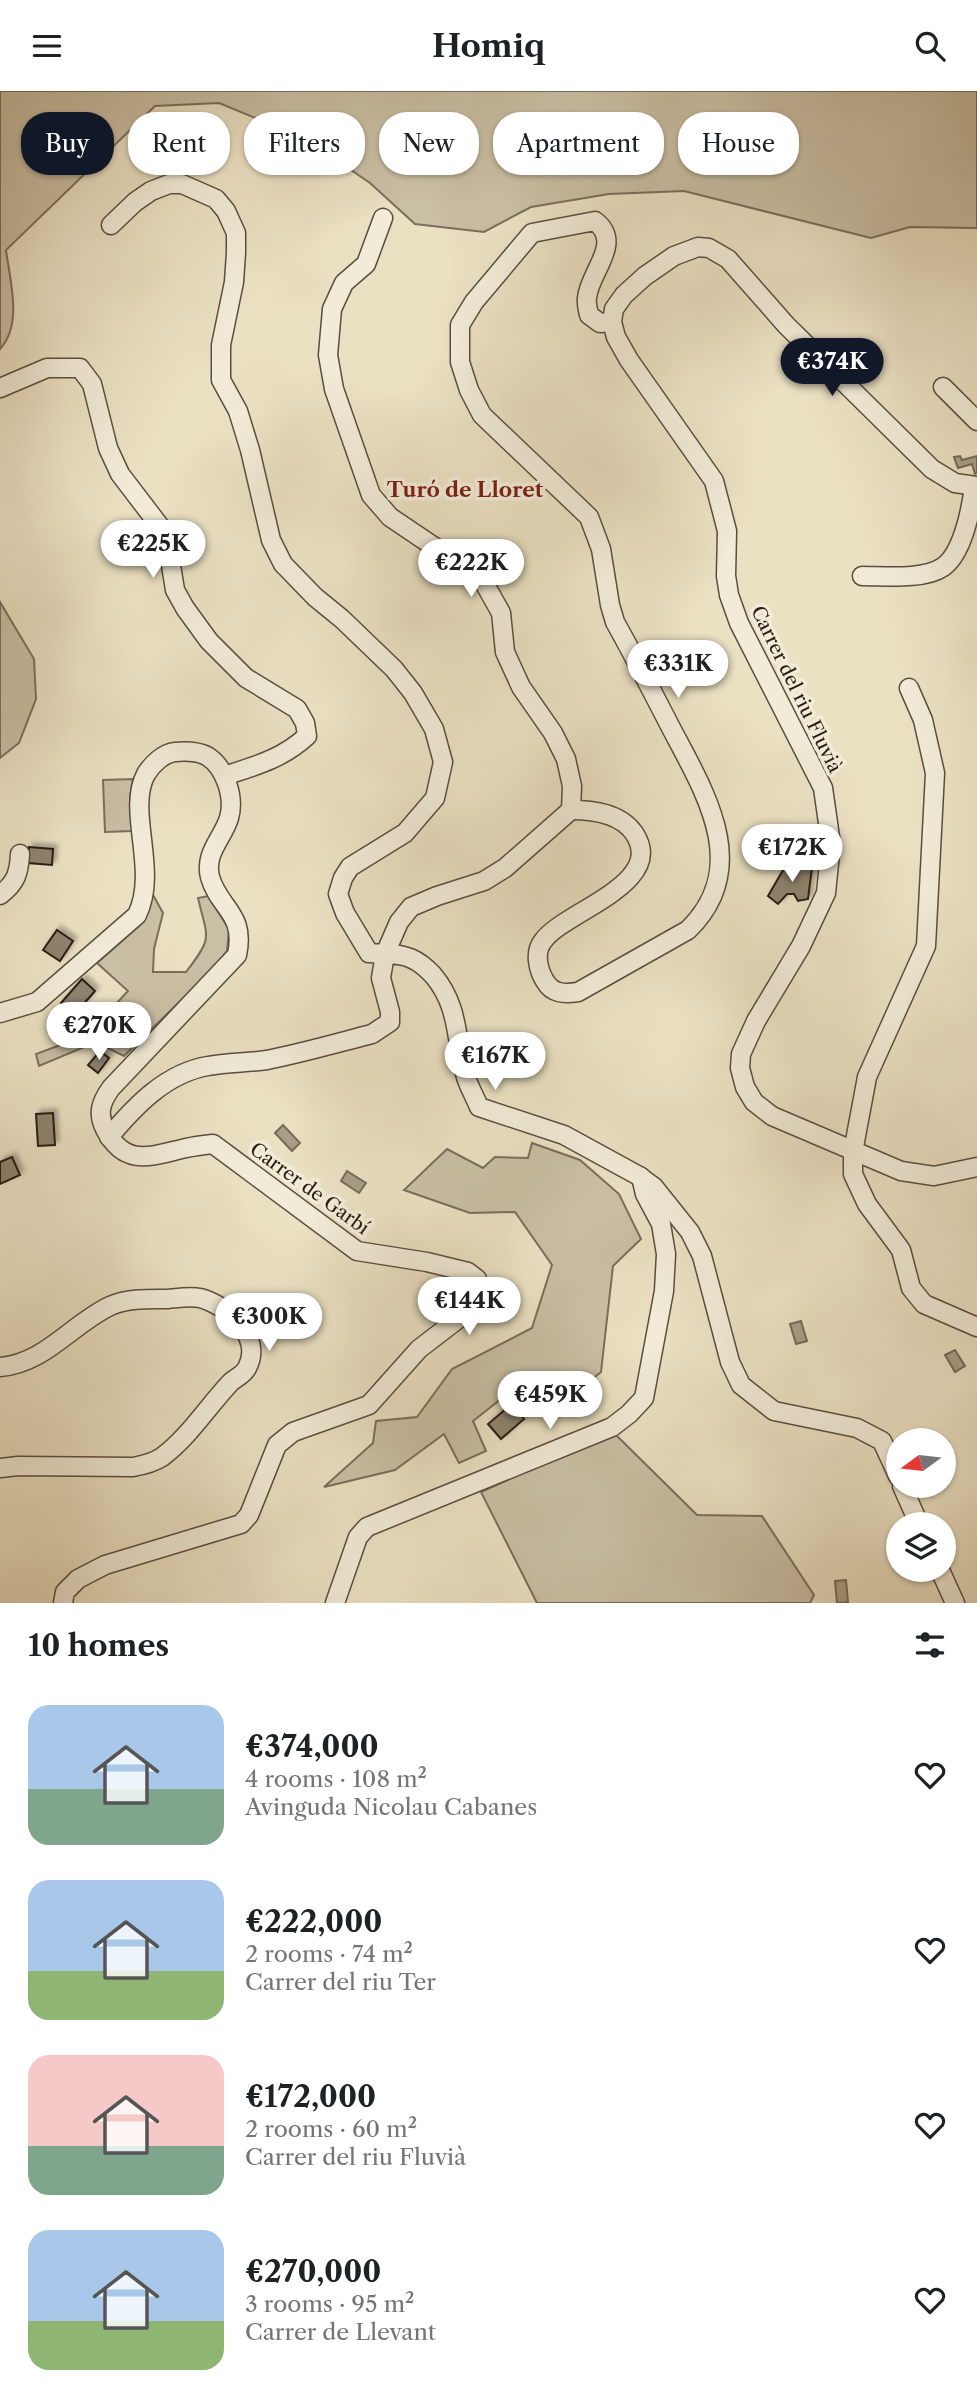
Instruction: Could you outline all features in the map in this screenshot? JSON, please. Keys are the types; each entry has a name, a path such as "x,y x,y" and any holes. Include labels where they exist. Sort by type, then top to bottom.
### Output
{"street":[{"path":"111,225 135,202 151,191 169,184 182,184 216,199 226,211 236,233 236,253 234,282 221,345 221,380 238,411 271,540 284,564 315,597 394,669 413,693 434,729 443,762 435,798 405,833 350,867 338,894 345,913 369,953 405,954 427,969 442,986 452,1005 466,1077 479,1107 564,1135 641,1177 654,1187 690,1232 702,1256 727,1351 741,1385 774,1411 857,1428 882,1441 886,1450"},
{"path":"383,218 366,264 344,283 332,309 328,355 334,389 372,495 390,517 482,579 501,613 505,653 522,687 553,733 566,759 572,786 571,810"},
{"path":"0,1013 37,1002 137,915 144,901 146,885 139,794 147,773 157,761 170,752 192,751 208,757 224,776 231,804 229,819 211,853 210,876 239,928 237,955 111,1088 102,1102 100,1119 109,1137 125,1118 165,1082 187,1071 209,1065 270,1059 372,1034 382,1029 390,1022 381,978 385,954 399,922 411,907 437,895 484,881 506,869 571,810 597,810 620,820 634,833 641,851 637,869 624,885 555,928 541,942 538,955 540,972 548,988 564,994 578,992 688,930 702,916 712,899 720,863 718,830 706,793 615,622 601,549 589,517 482,415 469,390 460,362 460,325 474,302 532,233 594,221 602,226 607,245 586,299 589,315 600,323 612,322 614,309 624,295 674,256 698,247 709,248 728,259 786,325 932,469 955,483 975,486 957,552 944,567 929,573 905,576 862,576"},
{"name":"Carrer del riu Fluvià","path":"612,322 616,337 629,360 714,481 727,531 726,576 729,595 739,623 823,788 830,825 831,844 826,893 801,946 745,1041 740,1068 745,1087 754,1102 772,1116 901,1171 934,1176 977,1167"},
{"path":"0,388 47,368 80,368 92,384 108,448 120,474 162,529 168,547 175,590 185,608 209,641 246,678 297,709 305,723 307,736 292,750 270,762 224,776"},
{"path":"943,387 977,421"},
{"path":"909,688 923,720 935,773 926,946 867,1077 853,1152 853,1174 867,1204 901,1250 911,1288 924,1304 977,1327"},
{"path":"0,895 11,887 19,873 20,853"},
{"name":"Carrer de Garbí","path":"63,1603 65,1592 78,1579 105,1565 241,1524 249,1515 277,1445 293,1432 369,1405 419,1349 471,1309 478,1301 479,1291 477,1279 468,1272 408,1257 357,1251 213,1144 138,1158 123,1152 109,1137"},
{"path":"335,1603 358,1537 367,1527 612,1427 629,1415 644,1398 664,1290 666,1254 661,1224 645,1194 641,1177"},
{"path":"0,1367 15,1366 37,1356 113,1305 139,1299 199,1298 218,1306 236,1318 248,1336 250,1356 246,1370 173,1447 150,1464 133,1467 0,1468"},
{"path":"945,1582 955,1603"}],"shaded area":[{"path":"0,91 977,91 977,228 910,227 871,238 684,191 609,194 531,207 484,232 415,224 358,175 365,175 365,112 244,113 219,103 155,106 149,112 128,112 128,132 114,146 114,112 21,112 21,175 84,175 6,250 13,315 7,339 0,349"},
{"path":"960,456 962,460 977,456 977,473 975,474 972,464 958,468 954,457"},
{"path":"0,602 34,659 36,699 19,743 0,758"},
{"path":"133,779 130,797 132,831 105,832 103,780"},
{"path":"152,893 163,913 154,949 153,972 186,972 201,952 206,931 198,898 208,896 229,929 227,951 211,971 124,1056 96,1042 39,1066 36,1054 87,1035 128,991 97,963 139,926"},
{"path":"283,1125 300,1143 292,1151 275,1133"},
{"path":"532,1143 580,1160 619,1194 641,1239 613,1266 601,1372 553,1411 515,1388 473,1421 486,1451 459,1463 444,1434 395,1470 324,1487 373,1443 376,1421 417,1417 452,1369 532,1328 552,1265 515,1212 470,1213 404,1190 447,1149 483,1168 495,1157 528,1158"},
{"path":"347,1171 366,1183 359,1193 341,1181"},
{"path":"801,1321 807,1341 796,1344 790,1324"},
{"path":"955,1350 965,1366 955,1372 945,1355"},
{"path":"613,1432 697,1515 762,1516 814,1595 810,1603 537,1603 481,1492"},
{"path":"846,1580 848,1602 837,1603 835,1581"}],"building":[{"path":"29,847 53,849 52,865 28,863"},
{"path":"786,865 812,867 808,899 798,901 794,894 787,894 778,904 768,896"},
{"path":"57,930 73,941 60,961 43,950"},
{"path":"82,979 95,991 74,1015 61,1003"},
{"path":"100,1051 109,1058 98,1073 88,1065"},
{"path":"53,1113 55,1145 38,1146 36,1114"},
{"path":"12,1157 20,1175 0,1184 0,1162"},
{"path":"512,1404 524,1419 501,1439 488,1424"}],"district":[{"name":"Turó de Lloret","path":"465,490"}]}
